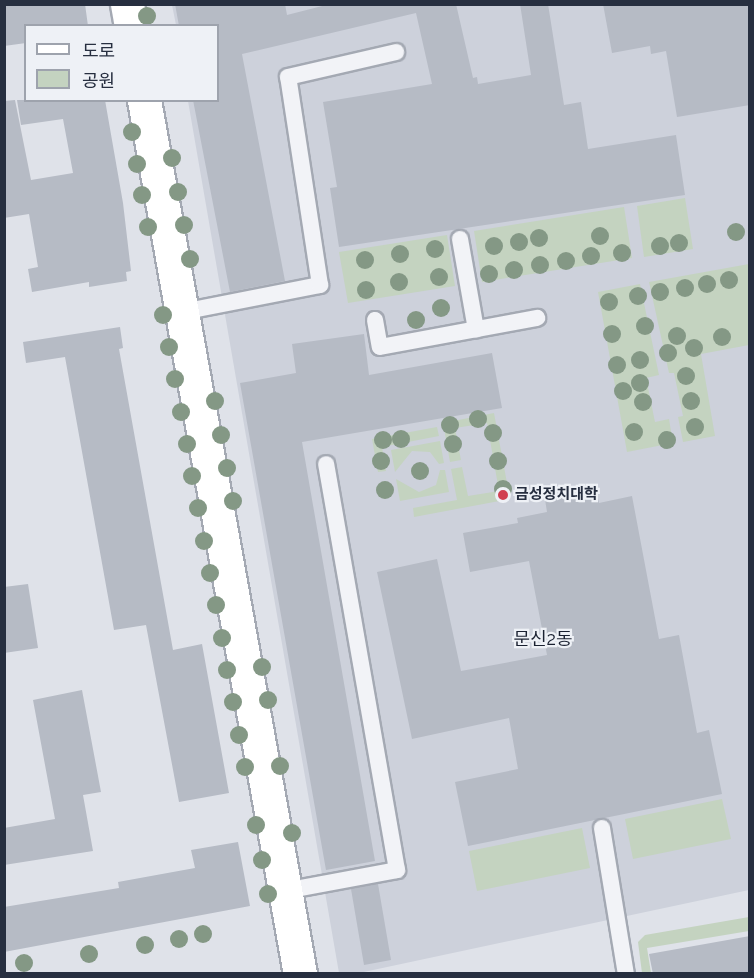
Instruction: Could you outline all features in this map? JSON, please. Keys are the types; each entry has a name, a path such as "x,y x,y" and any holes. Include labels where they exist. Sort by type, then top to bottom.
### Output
{"main road":[{"path":"127,4 131,24"},
{"path":"144,102 300,974"}],"lane":[{"path":"182,312 320,285 288,77 396,52"},
{"path":"460,238 476,330"},
{"path":"375,320 380,347 537,318"},
{"path":"285,891 397,870 326,464"},
{"path":"602,828 626,974"}],"shaded area":[{"name":"금성정치대학","path":"172,5 749,5 749,890 359,973 339,973 188,102 219,102 219,24 176,24"}],"green space":[{"path":"685,198 693,249 644,257 637,206"},
{"path":"624,207 632,258 482,282 474,231"},
{"path":"447,235 455,286 348,303 339,252"},
{"path":"749,264 749,345 701,354 715,436 683,442 678,417 683,416 674,373 669,373 649,282"},
{"path":"640,284 659,375 646,378 655,422 669,419 673,443 627,452 598,292"},
{"path":"494,413 510,499 414,517 413,508 457,500 451,469 462,467 468,496 499,491 487,423 455,428 461,460 450,462 443,423"},
{"path":"437,427 439,436 382,447 386,471 378,472 372,439"},
{"path":"440,441 444,463 439,464 430,452 412,451 395,472 391,450"},
{"path":"440,470 445,470 449,492 400,501 396,479 419,492 436,485"},
{"path":"722,799 731,839 633,859 625,819"},
{"path":"582,828 590,868 477,891 469,851"},
{"path":"749,917 749,931 647,948 651,973 642,973 638,942 645,935"}],"building":[{"path":"4,4 85,4 88,24 24,24 24,43 4,46"},
{"path":"175,4 285,4 287,15 330,4 456,4 473,78 477,77 478,84 531,75 520,4 548,4 564,105 581,102 588,149 676,135 685,195 339,247 330,188 337,187 323,102 432,84 416,13 242,54 285,281 230,292 193,102 219,102 219,24 179,24"},
{"path":"603,4 750,4 750,105 677,117 666,51 651,54 650,46 612,53"},
{"path":"15,100 31,180 73,173 63,119 21,125 17,100 24,100 24,102 105,102 123,203 131,271 126,272 127,281 89,287 89,282 32,292 28,269 38,267 29,214 4,218 4,101"},
{"path":"120,327 123,348 119,349 173,650 202,644 229,793 179,802 146,625 114,630 65,357 26,363 23,342"},
{"path":"364,334 369,375 492,353 502,408 302,442 375,861 326,870 240,383 296,373 292,344"},
{"path":"595,484 599,503 632,496 659,639 679,635 697,733 709,730 722,794 468,846 455,782 518,769 509,718 412,739 377,572 437,559 461,671 547,655 529,561 470,572 463,533 518,523 517,518 547,512 544,493"},
{"path":"28,584 38,648 4,653 4,587"},
{"path":"82,690 101,792 83,795 93,851 4,865 4,828 55,819 33,700"},
{"path":"238,842 250,906 4,952 4,907 119,888 118,882 195,868 191,850"},
{"path":"378,884 391,960 364,965 351,889"},
{"path":"750,936 750,974 653,974 649,954"}],"place":[{"name":"금성정치대학","path":"503,495"}],"district":[{"name":"문신2동","path":"543,639"}]}
